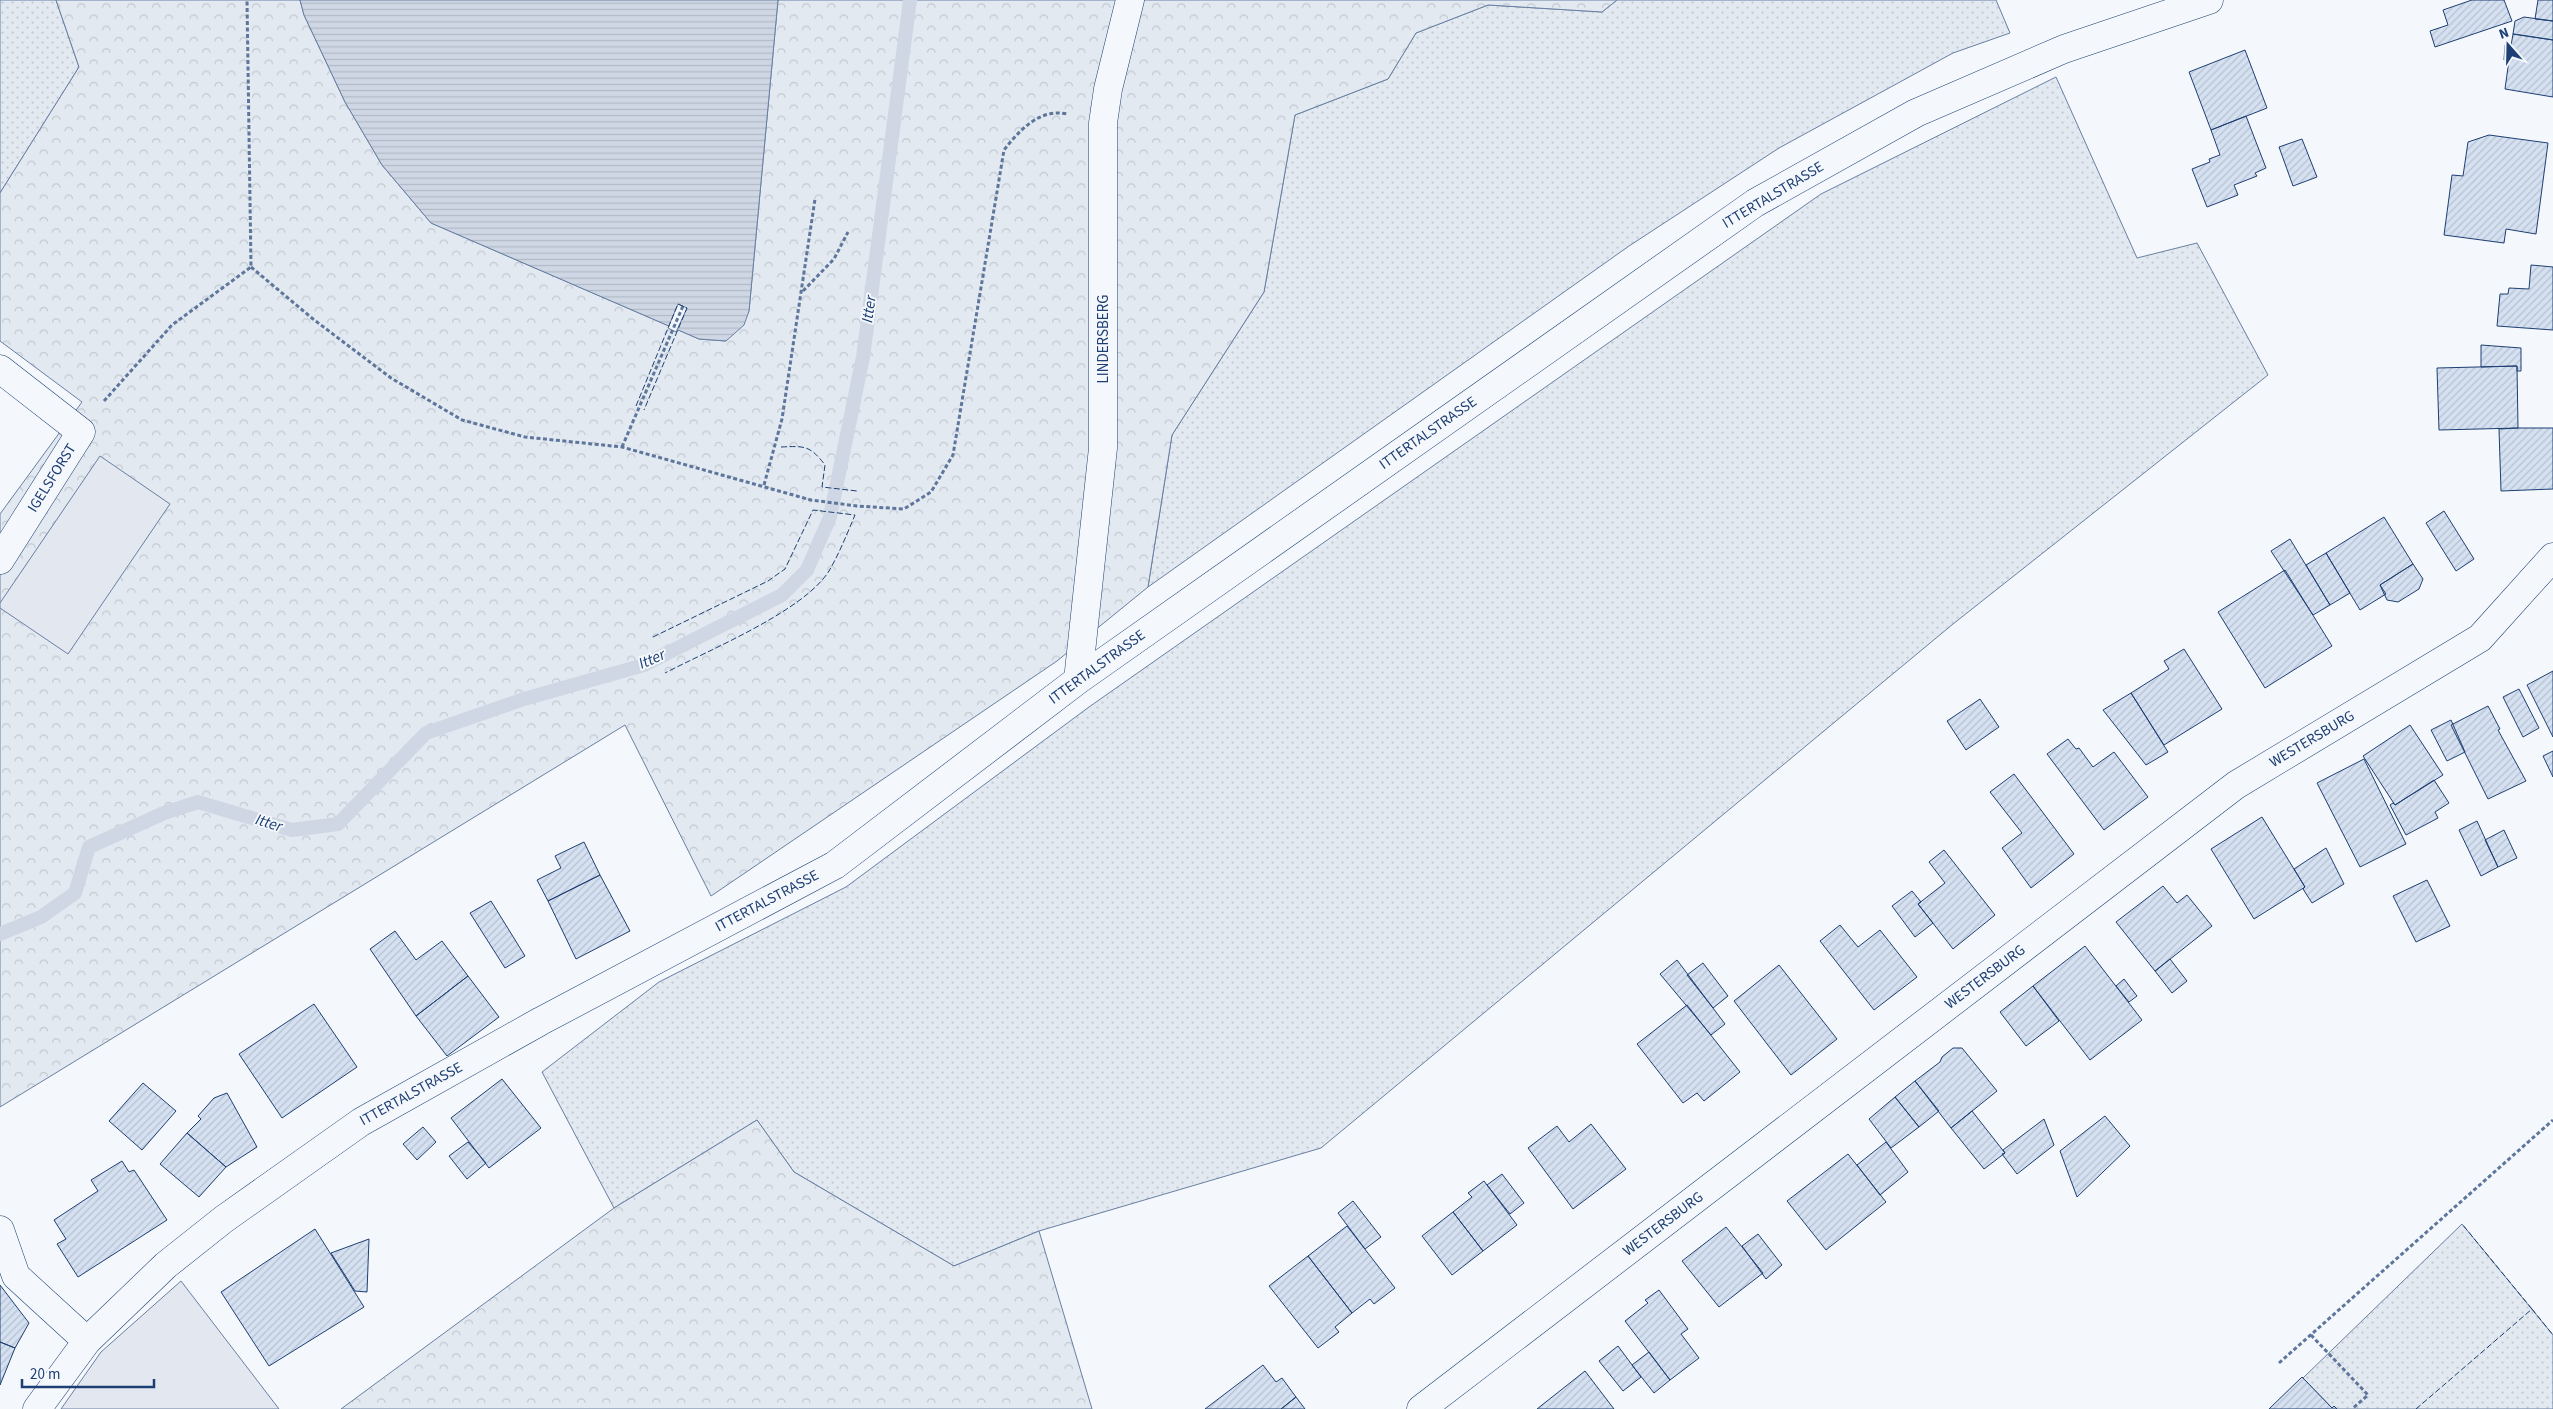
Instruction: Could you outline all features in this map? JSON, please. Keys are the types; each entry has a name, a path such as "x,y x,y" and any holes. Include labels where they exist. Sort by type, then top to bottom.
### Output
{"street":[{"name":"LINDERSBERG","path":"1078,680 1103,448 1103,123 1108,89 1130,0"},
{"name":"ITTERTALSTRASSE","path":"37,1409 87,1340 166,1265 224,1219 361,1122 541,1021 835,865 1078,680 1755,203 1916,113 2064,49 2209,0"},
{"name":"IGELSFORST","path":"0,369 81,432 0,560"},
{"name":"WESTERSBURG","path":"1421,1409 2236,785 2480,638 2553,557"},
{"path":"0,1230 16,1276 87,1340"}],"path":[{"path":"247,0 251,267 313,319 391,378 462,420 525,437 622,447 764,485 811,500 857,506 904,509 931,492 953,455 1004,150 1019,132 1034,119 1060,113 1103,123"},
{"path":"764,485 782,419 815,199"},
{"path":"802,291 834,259 848,232"},
{"path":"81,432 89,418 172,325 251,267"},
{"path":"622,447 682,306"},
{"path":"2279,1363 2553,1120"},
{"path":"2311,1335 2368,1395 2352,1409"}],"green space":[{"path":"0,0 56,0 79,67 0,193"},
{"path":"56,0 300,0 304,15 345,102 382,165 431,223 699,339 726,341 749,311 778,0 1617,0 1602,12 1488,5 1416,33 1388,79 1295,115 1264,292 1172,435 1148,587 1057,661 711,896 625,725 0,1107 0,514 82,402 0,341 0,193 79,67"},
{"path":"1617,0 1996,0 2010,33 1953,53 1779,148 1629,246 1148,587 1172,435 1264,292 1295,115 1388,79 1416,33 1488,5 1602,12"},
{"path":"2056,77 2137,258 2197,243 2268,375 1953,624 1321,1148 1039,1231 954,1266 794,1172 757,1120 614,1208 542,1072 659,982 846,887 1089,707 1821,194"},
{"path":"757,1120 794,1172 954,1266 1039,1231 1092,1409 341,1409 614,1208"},
{"path":"2462,1224 2553,1335 2553,1409 2337,1409 2334,1406 2332,1408 2303,1378"}],"shaded area":[{"path":"300,0 778,0 749,311 744,325 726,341 699,339 431,223 382,165 345,102 304,15"},
{"path":"100,456 170,504 68,654 0,608 0,603"},
{"path":"181,1281 279,1409 61,1409 101,1352"}],"pier":[{"path":"678,304 687,308 676,332 668,328"}],"building":[{"path":"2472,0 2504,0 2512,21 2435,47 2430,31 2448,25 2443,10"},
{"path":"2538,0 2553,0 2553,21 2535,19"},
{"path":"2524,17 2553,21 2553,40 2513,34 2515,21"},
{"path":"2513,34 2553,40 2553,97 2505,89 2509,60 2504,60 2505,45 2511,46"},
{"path":"2245,50 2267,108 2211,130 2189,72"},
{"path":"2246,116 2266,168 2255,173 2257,176 2234,185 2238,195 2207,207 2192,169 2210,162 2209,159 2220,155 2211,130"},
{"path":"2489,135 2548,143 2536,234 2506,229 2504,243 2444,235 2452,175 2463,176 2468,142"},
{"path":"2302,139 2317,177 2293,186 2279,147"},
{"path":"2531,265 2553,267 2553,330 2497,326 2500,294 2508,294 2509,288 2529,289"},
{"path":"2481,345 2521,348 2521,371 2517,371 2517,366 2481,367"},
{"path":"2517,366 2518,428 2439,430 2437,368"},
{"path":"2553,428 2553,489 2501,491 2499,429"},
{"path":"2444,511 2474,559 2456,571 2426,523"},
{"path":"2384,517 2413,564 2380,585 2386,594 2360,610 2326,553"},
{"path":"2290,539 2330,605 2313,615 2271,551"},
{"path":"2326,553 2350,593 2330,605 2306,565"},
{"path":"2413,564 2423,579 2419,589 2398,602 2387,600 2380,585"},
{"path":"2285,570 2332,646 2265,688 2218,612"},
{"path":"2184,649 2222,709 2164,745 2131,693 2169,669 2164,661"},
{"path":"2553,671 2553,737 2527,685"},
{"path":"2519,689 2539,728 2523,737 2503,697"},
{"path":"2131,693 2168,752 2146,765 2103,710"},
{"path":"1980,699 1999,727 1966,750 1947,721"},
{"path":"2488,706 2500,729 2498,730 2526,781 2488,799 2451,725"},
{"path":"2451,720 2465,752 2447,761 2431,730"},
{"path":"2410,725 2443,775 2395,805 2363,756"},
{"path":"2068,739 2076,749 2079,748 2093,767 2114,752 2148,797 2104,830 2047,754"},
{"path":"2553,751 2553,777 2543,756"},
{"path":"2364,759 2406,844 2360,867 2317,783"},
{"path":"2014,774 2074,854 2031,888 2002,848 2022,833 1990,792"},
{"path":"2434,780 2449,803 2435,812 2438,818 2406,835 2390,805 2393,803 2395,805"},
{"path":"2262,817 2305,887 2254,919 2211,849"},
{"path":"2477,821 2498,867 2481,876 2459,830"},
{"path":"2504,830 2517,858 2498,867 2485,840"},
{"path":"584,842 600,875 548,901 537,880 561,868 555,856"},
{"path":"2326,848 2344,884 2312,903 2294,869"},
{"path":"1944,850 1995,915 1953,949 1918,904 1945,883 1929,862"},
{"path":"600,875 630,931 576,959 548,901"},
{"path":"2427,880 2450,926 2416,942 2393,896"},
{"path":"2163,886 2177,903 2187,895 2212,926 2155,971 2116,922"},
{"path":"1912,891 1921,902 1918,904 1933,923 1915,937 1892,906"},
{"path":"491,901 525,956 505,968 470,913"},
{"path":"1840,925 1858,947 1880,930 1917,977 1874,1010 1820,941"},
{"path":"395,931 416,960 442,941 468,976 416,1016 370,949"},
{"path":"2085,946 2142,1020 2090,1060 2033,986"},
{"path":"2170,959 2187,981 2172,993 2155,971"},
{"path":"1677,960 1725,1024 1711,1035 1660,974"},
{"path":"1703,963 1728,996 1713,1008 1687,975"},
{"path":"1779,965 1837,1039 1791,1075 1734,1001"},
{"path":"468,976 499,1017 447,1056 416,1016"},
{"path":"2124,979 2137,996 2129,1002 2116,986"},
{"path":"2033,986 2059,1021 2026,1046 2000,1012"},
{"path":"314,1004 357,1067 282,1118 239,1054"},
{"path":"1687,1005 1740,1072 1704,1101 1697,1093 1683,1103 1637,1044"},
{"path":"1953,1048 1962,1048 1997,1091 1951,1128 1915,1081 1940,1062 1942,1057"},
{"path":"502,1079 541,1128 489,1168 451,1118"},
{"path":"1915,1081 1939,1111 1919,1127 1895,1097"},
{"path":"143,1083 176,1111 142,1150 109,1121"},
{"path":"227,1093 257,1147 226,1167 187,1133 201,1119 198,1116 214,1098"},
{"path":"1895,1097 1919,1127 1891,1148 1869,1119"},
{"path":"1972,1111 2005,1153 1984,1169 1951,1128"},
{"path":"2105,1116 2130,1146 2077,1197 2060,1151"},
{"path":"2044,1119 2054,1145 2017,1174 2002,1154 2005,1153 2003,1150"},
{"path":"1591,1124 1626,1169 1573,1209 1528,1148 1557,1126 1569,1142"},
{"path":"423,1127 436,1142 417,1160 403,1144"},
{"path":"187,1133 226,1167 199,1197 160,1164"},
{"path":"468,1142 486,1163 467,1179 449,1156"},
{"path":"1886,1142 1908,1172 1880,1195 1857,1165"},
{"path":"1848,1154 1886,1202 1826,1250 1787,1201"},
{"path":"122,1161 129,1172 134,1170 167,1220 78,1277 57,1244 66,1239 54,1220 98,1191 91,1180"},
{"path":"1502,1174 1524,1203 1510,1214 1487,1185"},
{"path":"1484,1181 1517,1225 1483,1251 1453,1212 1472,1197 1468,1193"},
{"path":"1353,1201 1381,1237 1365,1249 1338,1213"},
{"path":"1453,1212 1483,1251 1452,1275 1422,1236"},
{"path":"1347,1226 1395,1288 1374,1304 1370,1299 1352,1313 1308,1256"},
{"path":"1726,1227 1763,1273 1719,1307 1682,1261"},
{"path":"315,1229 364,1307 269,1366 221,1292"},
{"path":"1758,1234 1782,1265 1766,1279 1742,1246"},
{"path":"369,1239 367,1292 355,1291 331,1253"},
{"path":"1308,1256 1352,1313 1335,1327 1339,1332 1318,1348 1269,1286"},
{"path":"0,1285 29,1323 15,1348 0,1342"},
{"path":"1659,1290 1688,1329 1681,1334 1699,1358 1670,1380 1625,1321 1648,1303 1645,1300"},
{"path":"0,1342 15,1348 0,1385"},
{"path":"1618,1346 1641,1377 1623,1391 1599,1361"},
{"path":"1649,1352 1670,1380 1654,1393 1632,1365"},
{"path":"1263,1365 1276,1382 1282,1378 1296,1397 1281,1409 1205,1409"},
{"path":"1585,1371 1614,1409 1537,1409"},
{"path":"2302,1377 2332,1408 2334,1406 2337,1409 2269,1409"},
{"path":"1296,1397 1305,1409 1281,1409"}],"waterway":[{"name":"Itter","path":"0,934 41,917 75,893 89,847 164,813 198,802 292,830 338,824 426,733 524,699 644,665 782,595 807,570 830,517 863,357 910,0"}],"fence":[{"path":"636,406 678,304 687,308 644,410"},
{"path":"781,447 801,447 811,450 825,465 822,487 857,491"},
{"path":"653,637 768,581 785,569 813,510 855,515 840,551 829,571 817,586 799,601 778,615 730,641 665,673"},
{"path":"2416,1409 2532,1309 2462,1224"},
{"path":"2532,1309 2553,1335"}]}
